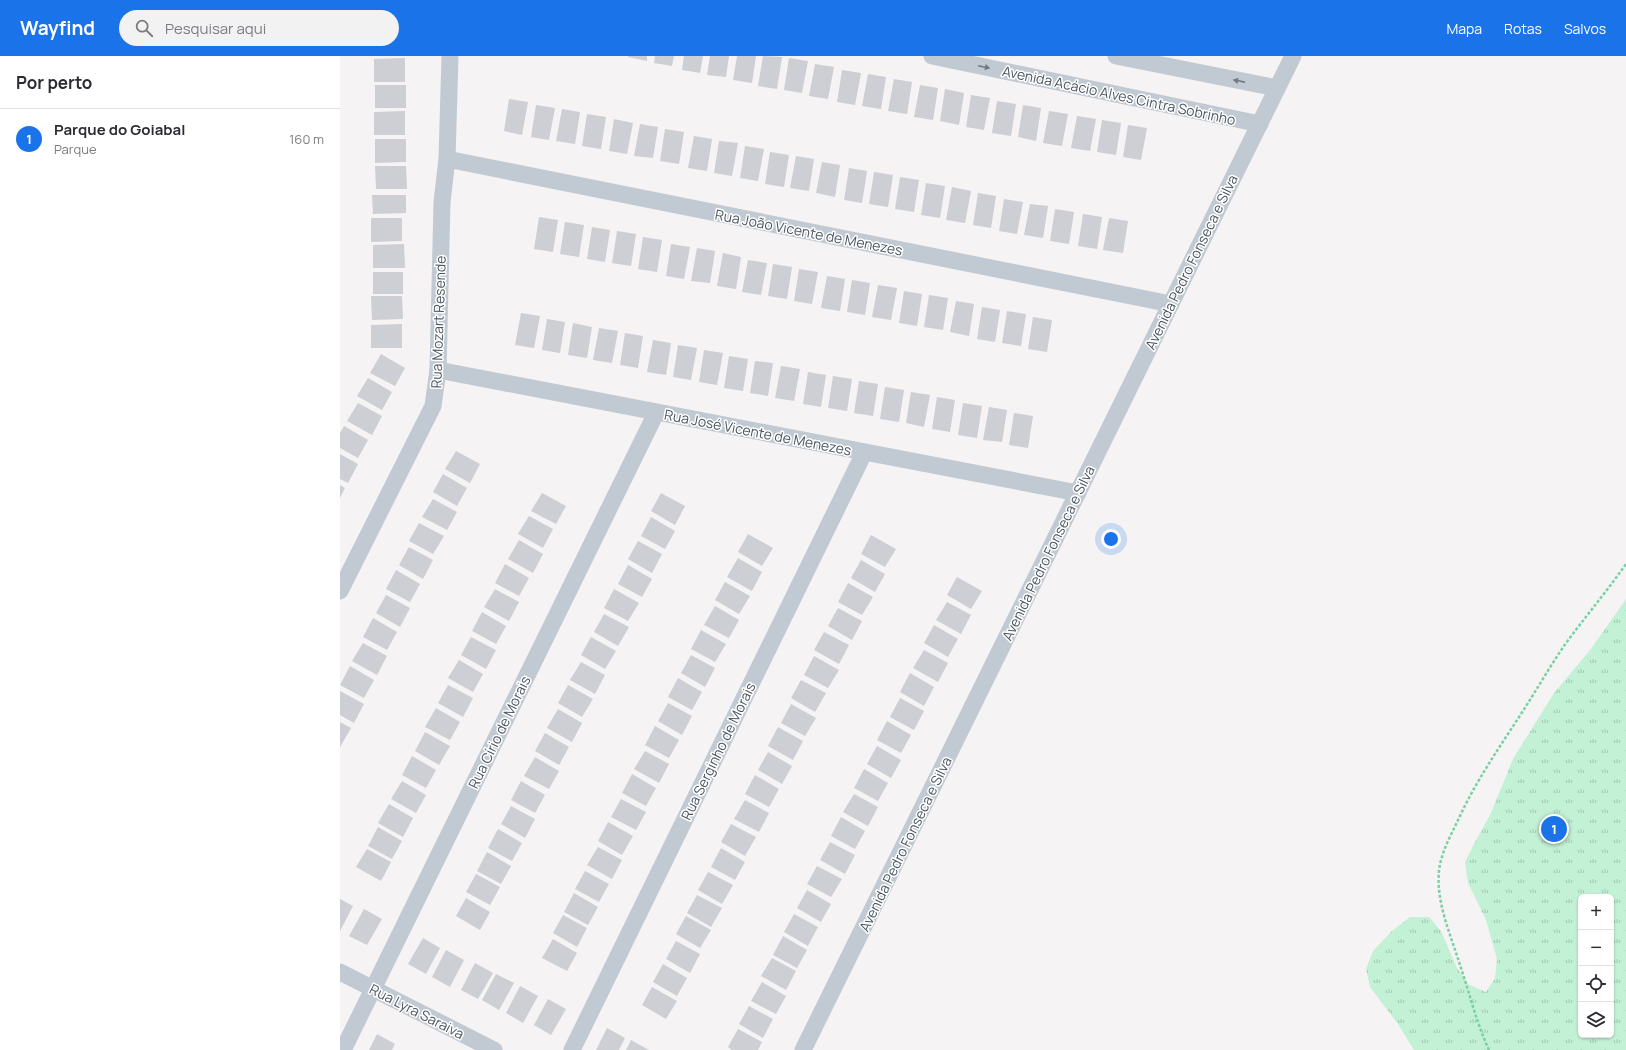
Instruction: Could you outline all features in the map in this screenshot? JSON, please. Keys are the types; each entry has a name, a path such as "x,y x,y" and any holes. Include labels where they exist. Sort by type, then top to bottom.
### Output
{"street":[{"name":"Rua Mozart Resende","path":"340,591 433,406 438,370 442,202 447,159 450,56"},
{"name":"Avenida Acácio Alves Cintra Sobrinho","path":"932,56 1260,124"},
{"path":"1116,56 1277,88"},
{"name":"Avenida Pedro Fonseca e Silva","path":"803,1050 1293,56"},
{"name":"Rua João Vicente de Menezes","path":"447,159 1171,304"},
{"name":"Rua José Vicente de Menezes","path":"438,370 1078,493"},
{"name":"Rua Círio de Morais","path":"343,1050 656,413"},
{"name":"Rua Serginho de Morais","path":"572,1050 864,452"},
{"name":"Rua Lyra Saraiva","path":"340,972 494,1050"}],"path":[{"path":"1489,1050 1471,1001 1459,960 1448,933 1438,880 1443,854 1470,796 1503,741 1566,644 1626,564"}],"green space":[{"path":"1626,599 1626,1050 1414,1050 1398,1024 1370,987 1366,969 1373,951 1392,931 1410,917 1429,917 1441,931 1457,968 1468,984 1486,992 1495,978 1497,959 1486,920 1468,883 1465,862 1491,813 1513,759 1554,693 1591,649"}],"building":[{"path":"647,56 647,61 628,57"},
{"path":"655,56 674,56 672,66 654,63"},
{"path":"684,56 703,56 700,73 682,70"},
{"path":"710,56 729,56 726,77 707,75"},
{"path":"737,56 756,56 752,83 733,80"},
{"path":"763,56 782,57 777,89 758,86"},
{"path":"405,58 405,82 374,82 374,59"},
{"path":"789,58 808,61 802,93 784,90"},
{"path":"815,64 834,67 828,99 809,96"},
{"path":"842,70 861,73 855,105 837,102"},
{"path":"868,74 886,77 881,109 862,106"},
{"path":"894,79 912,82 907,114 888,111"},
{"path":"375,85 406,85 406,108 375,108"},
{"path":"920,85 938,88 933,120 914,117"},
{"path":"945,89 964,93 959,125 940,121"},
{"path":"971,95 990,98 984,130 966,127"},
{"path":"509,99 528,102 522,135 504,131"},
{"path":"997,101 1016,104 1011,136 992,133"},
{"path":"536,105 555,108 549,140 531,137"},
{"path":"1023,105 1041,108 1036,141 1018,137"},
{"path":"562,109 580,112 575,144 556,141"},
{"path":"405,111 405,135 374,135 374,112"},
{"path":"1049,111 1068,114 1062,146 1043,143"},
{"path":"587,114 606,117 601,149 582,146"},
{"path":"1077,116 1096,119 1090,151 1071,148"},
{"path":"614,119 633,123 627,154 609,151"},
{"path":"1102,120 1121,123 1116,155 1097,152"},
{"path":"640,124 658,127 653,158 634,156"},
{"path":"1128,125 1147,128 1141,160 1123,157"},
{"path":"665,129 684,132 679,164 660,161"},
{"path":"694,136 712,139 707,171 688,168"},
{"path":"375,139 406,139 406,162 375,163"},
{"path":"719,141 738,143 732,176 714,173"},
{"path":"745,146 764,149 758,181 740,178"},
{"path":"770,152 789,155 784,187 765,184"},
{"path":"796,156 814,159 809,191 790,188"},
{"path":"822,162 840,165 835,197 816,193"},
{"path":"375,166 406,166 407,189 376,189"},
{"path":"849,168 867,171 862,203 844,200"},
{"path":"874,172 893,175 888,207 869,204"},
{"path":"900,177 919,180 914,212 895,209"},
{"path":"926,183 945,186 940,218 921,215"},
{"path":"952,187 971,191 965,223 946,220"},
{"path":"978,193 996,196 991,228 973,225"},
{"path":"372,195 406,195 406,213 373,214"},
{"path":"1004,199 1023,202 1017,234 999,231"},
{"path":"1030,204 1048,206 1043,238 1024,235"},
{"path":"1055,209 1074,212 1069,244 1050,241"},
{"path":"1083,214 1102,217 1097,249 1078,246"},
{"path":"539,217 558,220 553,252 534,249"},
{"path":"371,218 402,218 402,241 371,242"},
{"path":"1109,218 1128,221 1123,253 1103,250"},
{"path":"565,222 584,225 579,257 560,254"},
{"path":"592,227 610,230 605,262 587,259"},
{"path":"617,231 636,234 631,266 612,263"},
{"path":"643,237 662,240 657,272 638,269"},
{"path":"404,244 405,268 373,268 373,245"},
{"path":"671,244 690,247 684,279 666,276"},
{"path":"697,248 715,251 710,283 691,281"},
{"path":"723,253 741,257 736,289 717,286"},
{"path":"748,260 767,263 761,295 742,292"},
{"path":"773,264 792,267 787,299 768,296"},
{"path":"799,269 818,272 812,304 794,301"},
{"path":"373,272 403,272 403,294 373,294"},
{"path":"827,276 845,279 840,311 821,308"},
{"path":"852,280 870,283 865,315 847,312"},
{"path":"878,285 897,288 891,320 872,317"},
{"path":"904,291 922,294 917,326 899,323"},
{"path":"929,295 948,298 943,330 924,327"},
{"path":"371,296 402,296 403,319 372,320"},
{"path":"956,301 974,304 969,336 950,332"},
{"path":"982,307 1000,310 995,342 977,339"},
{"path":"1007,311 1026,314 1021,346 1002,343"},
{"path":"521,313 540,316 534,348 515,345"},
{"path":"1033,317 1052,320 1047,352 1028,349"},
{"path":"547,319 565,322 560,353 542,350"},
{"path":"573,323 592,327 587,358 568,355"},
{"path":"402,324 402,348 371,348 371,325"},
{"path":"599,328 618,331 612,363 593,360"},
{"path":"625,333 643,336 638,368 620,365"},
{"path":"653,340 671,343 666,375 647,372"},
{"path":"678,345 697,348 691,380 673,377"},
{"path":"704,350 723,353 717,385 699,382"},
{"path":"381,354 405,368 395,386 370,373"},
{"path":"729,356 748,359 743,391 724,388"},
{"path":"755,361 773,363 768,396 750,393"},
{"path":"781,366 800,369 794,401 775,398"},
{"path":"808,372 826,375 821,407 803,404"},
{"path":"833,376 852,379 847,411 828,408"},
{"path":"368,378 392,392 382,410 357,396"},
{"path":"859,381 878,384 873,416 854,413"},
{"path":"885,387 904,390 899,422 880,419"},
{"path":"911,392 930,395 924,427 906,423"},
{"path":"937,397 955,400 950,432 932,429"},
{"path":"358,403 382,416 372,435 347,421"},
{"path":"963,403 982,406 977,438 958,435"},
{"path":"989,407 1007,410 1002,442 983,440"},
{"path":"1014,413 1033,416 1028,448 1009,445"},
{"path":"344,426 368,440 358,458 340,448 340,433"},
{"path":"456,451 480,464 470,483 445,469"},
{"path":"340,454 358,464 348,483 340,479"},
{"path":"443,474 467,488 457,506 433,492"},
{"path":"340,485 345,488 340,498"},
{"path":"542,493 566,506 556,524 531,511"},
{"path":"661,493 685,506 675,525 651,511"},
{"path":"433,499 457,512 447,530 422,517"},
{"path":"529,516 553,529 543,548 518,534"},
{"path":"651,517 675,531 665,549 641,536"},
{"path":"419,523 444,536 433,554 409,541"},
{"path":"748,534 773,548 762,566 738,552"},
{"path":"871,535 896,549 885,567 861,554"},
{"path":"519,540 543,554 533,573 508,559"},
{"path":"638,541 662,554 652,573 628,559"},
{"path":"409,547 433,560 423,579 399,565"},
{"path":"738,558 762,572 752,591 727,577"},
{"path":"861,560 885,574 875,592 851,578"},
{"path":"505,564 529,578 519,596 495,583"},
{"path":"628,565 652,579 642,597 618,584"},
{"path":"396,570 420,584 410,602 386,589"},
{"path":"957,577 982,591 971,609 947,595"},
{"path":"725,582 750,596 739,614 715,600"},
{"path":"848,583 873,597 862,615 838,602"},
{"path":"495,589 519,602 509,621 484,607"},
{"path":"614,589 639,603 628,621 604,608"},
{"path":"386,595 410,608 400,627 376,613"},
{"path":"947,602 971,615 961,634 936,620"},
{"path":"715,606 739,620 729,638 704,625"},
{"path":"838,608 862,621 852,640 828,626"},
{"path":"482,612 506,626 496,644 472,631"},
{"path":"604,614 629,627 618,646 594,632"},
{"path":"373,618 397,632 387,650 363,637"},
{"path":"934,625 958,639 948,657 924,643"},
{"path":"701,630 726,644 715,662 691,649"},
{"path":"824,632 849,645 839,664 814,650"},
{"path":"471,637 496,650 486,669 461,655"},
{"path":"591,637 616,651 605,669 581,655"},
{"path":"363,643 387,656 377,675 352,661"},
{"path":"924,650 948,663 938,682 913,668"},
{"path":"691,655 715,668 705,687 681,673"},
{"path":"814,656 839,670 828,688 804,675"},
{"path":"459,660 483,674 473,692 448,678"},
{"path":"581,662 605,675 595,694 570,680"},
{"path":"350,666 374,680 364,698 340,685"},
{"path":"910,673 934,687 924,706 900,692"},
{"path":"678,678 702,692 692,710 668,697"},
{"path":"801,680 826,693 815,712 791,698"},
{"path":"448,685 473,698 463,717 438,703"},
{"path":"568,685 593,699 582,717 558,703"},
{"path":"340,691 364,704 354,723 340,715"},
{"path":"900,698 924,711 914,730 890,717"},
{"path":"668,703 692,716 682,735 658,721"},
{"path":"791,704 816,718 805,736 781,723"},
{"path":"436,708 460,722 450,740 425,727"},
{"path":"558,709 582,723 572,742 547,728"},
{"path":"887,721 911,735 901,753 877,740"},
{"path":"340,722 351,728 340,747"},
{"path":"655,726 679,740 669,758 645,745"},
{"path":"778,727 803,741 793,760 768,746"},
{"path":"425,732 450,746 439,765 415,751"},
{"path":"545,733 569,747 559,765 535,751"},
{"path":"877,746 901,760 891,778 867,764"},
{"path":"645,751 669,764 659,783 634,769"},
{"path":"768,752 792,766 782,784 758,770"},
{"path":"412,756 436,770 426,788 402,775"},
{"path":"535,757 559,771 549,789 524,776"},
{"path":"864,769 888,783 878,801 854,788"},
{"path":"632,774 656,788 646,806 622,793"},
{"path":"755,775 779,789 769,807 745,794"},
{"path":"402,781 426,795 416,813 391,799"},
{"path":"521,781 545,795 535,813 511,800"},
{"path":"854,794 878,807 868,826 843,812"},
{"path":"621,799 646,812 636,830 611,817"},
{"path":"745,800 769,813 759,832 734,819"},
{"path":"389,804 413,818 403,837 378,823"},
{"path":"511,806 535,819 525,838 501,824"},
{"path":"841,817 865,831 855,849 831,836"},
{"path":"608,822 633,836 622,855 598,841"},
{"path":"731,824 756,837 745,856 721,842"},
{"path":"378,827 402,841 392,859 368,846"},
{"path":"498,829 522,843 512,861 488,848"},
{"path":"830,842 855,855 845,874 820,860"},
{"path":"598,847 622,860 612,879 587,865"},
{"path":"721,848 745,862 735,880 711,867"},
{"path":"367,849 391,862 381,881 356,867"},
{"path":"487,852 511,866 501,884 477,871"},
{"path":"817,866 842,879 831,897 807,884"},
{"path":"585,871 609,884 599,902 575,889"},
{"path":"708,872 733,885 722,904 698,890"},
{"path":"476,874 500,887 490,905 466,892"},
{"path":"807,890 831,904 821,922 797,908"},
{"path":"574,893 598,907 588,925 564,912"},
{"path":"697,895 722,908 711,927 687,913"},
{"path":"466,898 490,912 480,930 456,916"},
{"path":"340,899 353,906 340,931"},
{"path":"364,909 382,919 367,945 349,936"},
{"path":"794,914 818,927 808,946 784,932"},
{"path":"563,915 587,928 577,947 553,933"},
{"path":"686,916 711,930 700,948 676,934"},
{"path":"783,936 807,950 797,968 773,955"},
{"path":"423,938 440,948 426,974 408,964"},
{"path":"553,939 577,953 567,971 542,958"},
{"path":"676,941 700,954 690,973 666,959"},
{"path":"446,950 464,960 450,987 432,977"},
{"path":"772,958 796,971 786,990 761,976"},
{"path":"475,963 493,973 478,999 461,990"},
{"path":"663,964 687,978 677,996 653,982"},
{"path":"496,974 514,983 499,1010 482,1000"},
{"path":"762,982 786,996 776,1014 751,1001"},
{"path":"520,986 538,996 523,1023 506,1013"},
{"path":"652,987 677,1001 666,1019 642,1005"},
{"path":"548,999 566,1009 551,1035 534,1025"},
{"path":"749,1006 773,1019 763,1038 739,1024"},
{"path":"607,1028 625,1038 619,1050 596,1050"},
{"path":"738,1029 762,1042 758,1050 732,1050 728,1047"},
{"path":"377,1034 395,1044 392,1050 369,1050"},
{"path":"631,1040 649,1050 626,1050"}],"place":[{"name":"Parque do Goiabal","path":"1554,829"}]}
